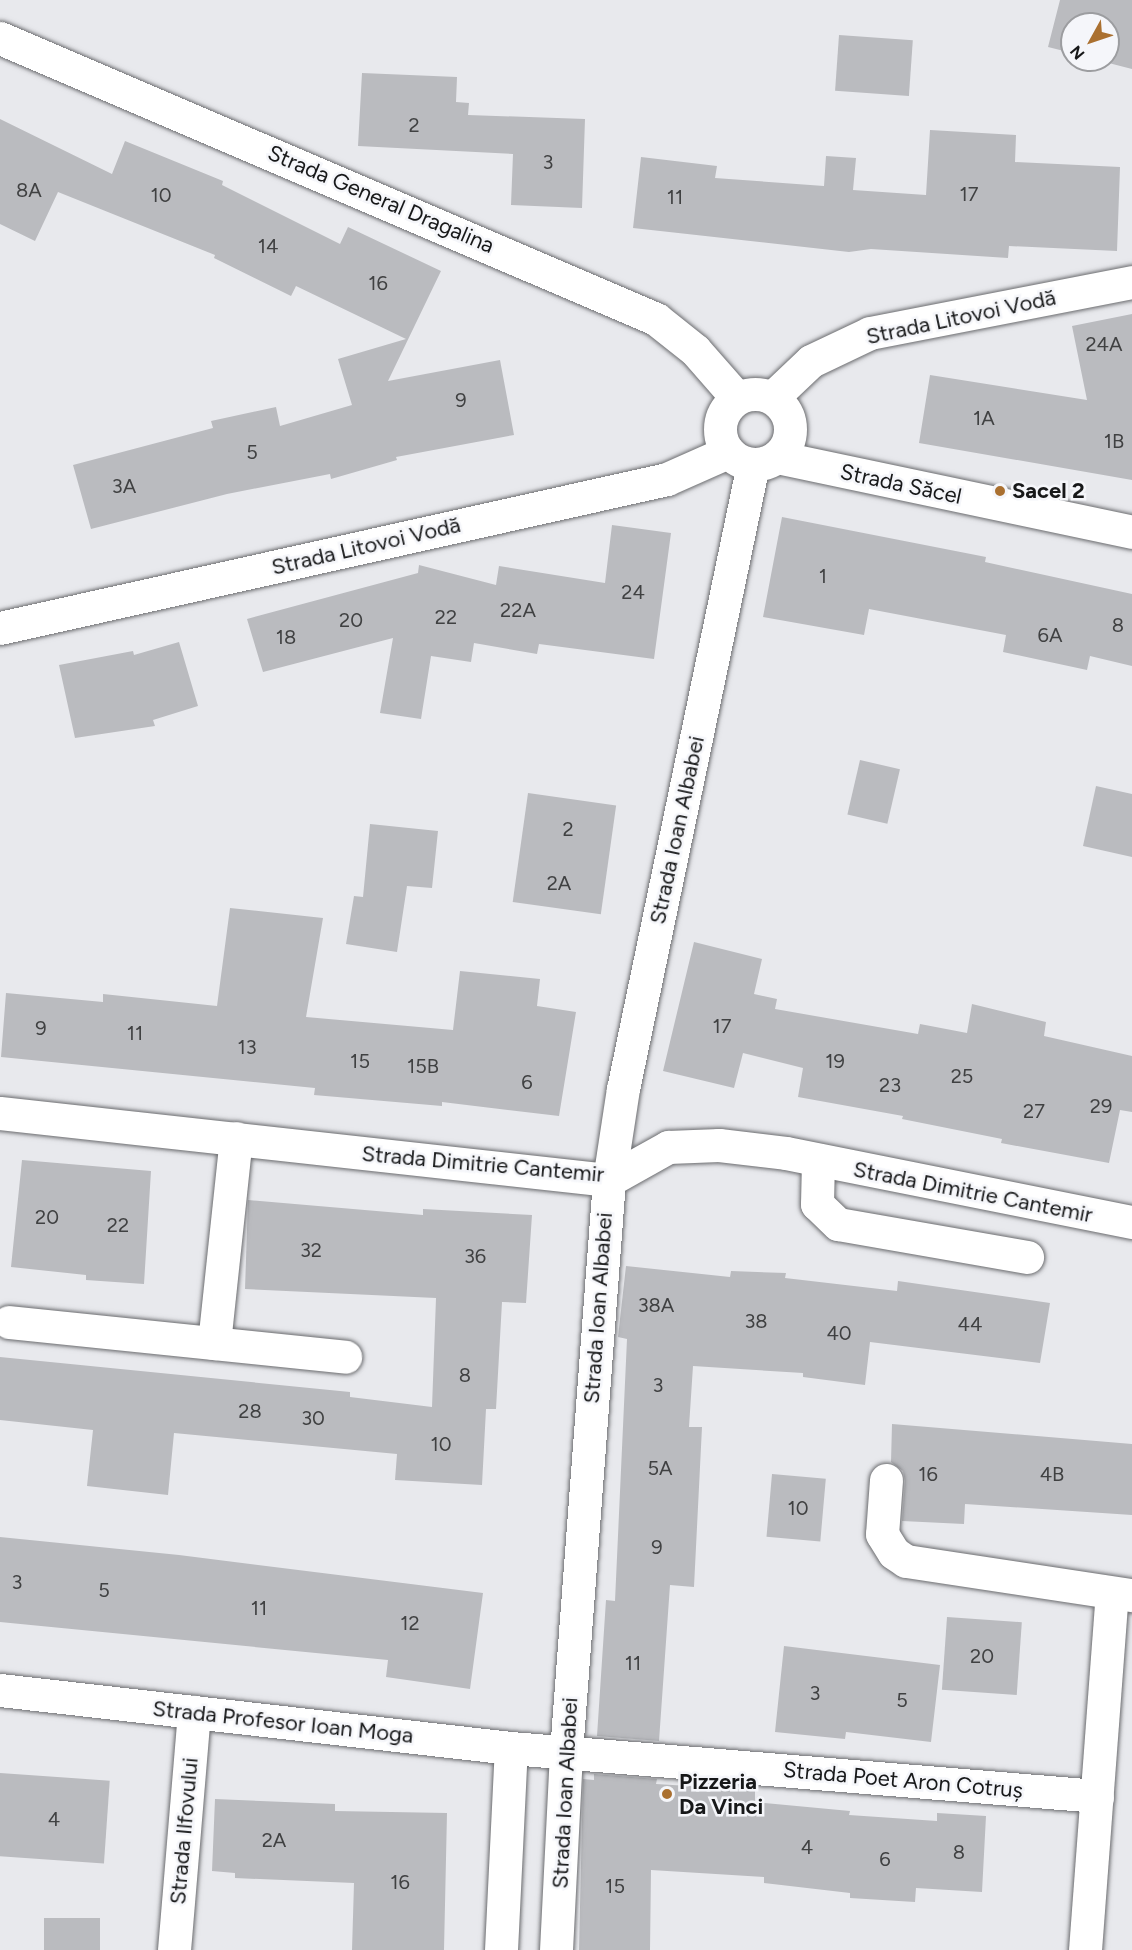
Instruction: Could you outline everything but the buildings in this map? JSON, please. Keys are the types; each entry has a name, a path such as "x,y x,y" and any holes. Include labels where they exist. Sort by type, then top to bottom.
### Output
{"street":[{"name":"Strada General Dragalina","path":"0,38 656,319 695,350 736,398"},
{"name":"Strada Litovoi Vodă","path":"773,398 812,361 870,333 1132,282"},
{"path":"754,393 773,398 788,415 791,426 785,449 752,458 720,429 722,417 736,398 754,393"},
{"name":"Strada Litovoi Vodă","path":"0,628 752,458"},
{"name":"Strada Săcel","path":"752,458 1132,532"},
{"name":"Strada Ioan Albabei","path":"556,1950 566,1752 609,1180 623,1089 752,458"},
{"name":"Strada Dimitrie Cantemir","path":"0,1113 609,1180 639,1159 668,1147 690,1143 818,1160 1132,1222"},
{"path":"214,1343 236,1138"},
{"path":"818,1160 818,1204 838,1224 1027,1257"},
{"path":"9,1322 345,1357"},
{"path":"886,1480 882,1534 894,1553 906,1561 1122,1594 1097,1796 1085,1950"},
{"name":"Strada Profesor Ioan Moga","path":"0,1690 511,1748 566,1752"},
{"name":"Strada Ilfovului","path":"174,1950 194,1712"},
{"path":"501,1950 511,1748"},
{"name":"Strada Poet Aron Cotruș","path":"566,1752 1097,1796"}],"place":[{"name":"Sacel 2","path":"1000,491"},
{"name":"Pizzeria Da Vinci","path":"667,1794"}]}
